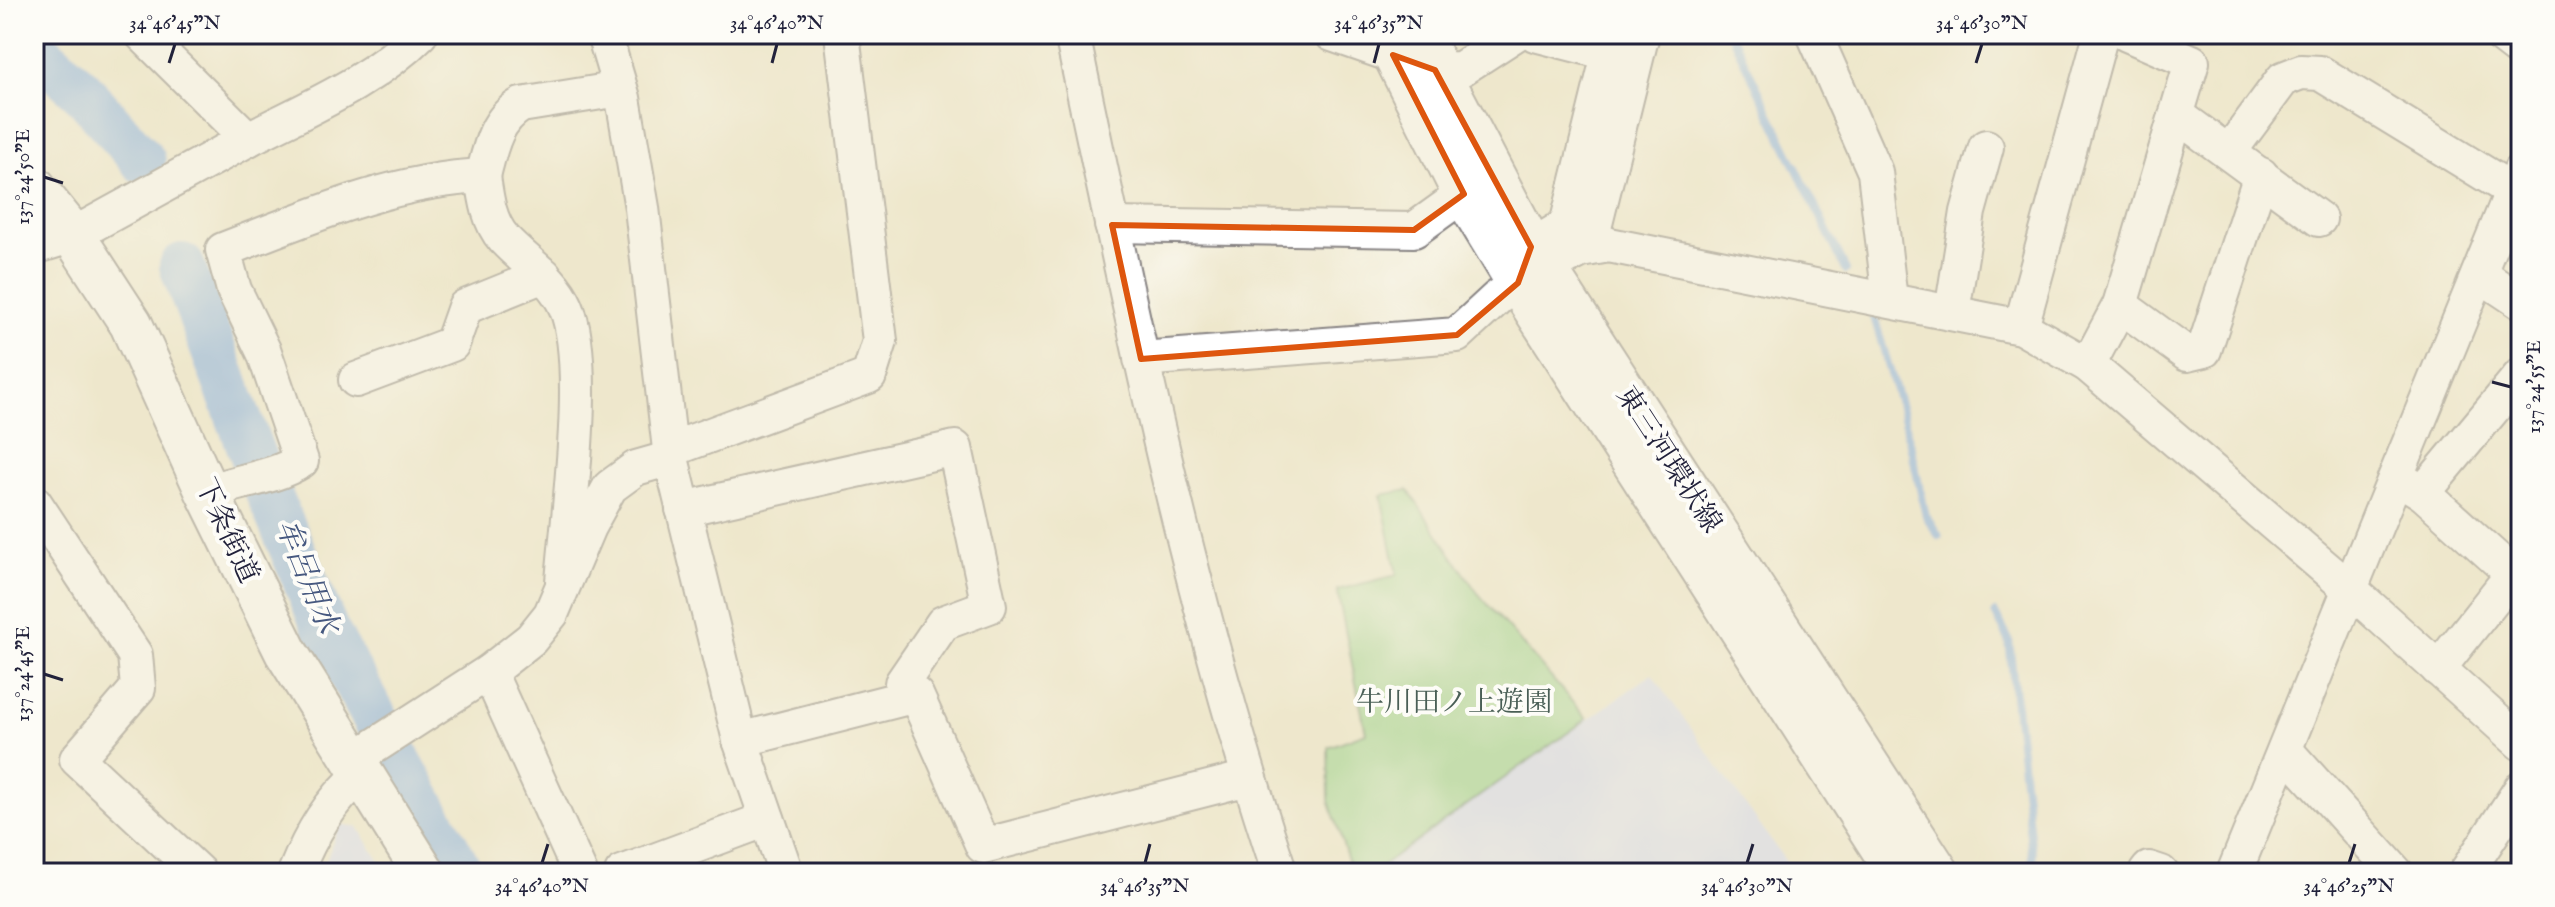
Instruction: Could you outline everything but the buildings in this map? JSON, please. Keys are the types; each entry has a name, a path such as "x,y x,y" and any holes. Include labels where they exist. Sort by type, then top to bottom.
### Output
{"main road":[{"name":"東三河環状線","path":"1408,48 1464,194 1533,266 1645,427 1938,873"},
{"name":"東三河環状線","path":"1408,48 1533,266 1898,873"},
{"name":"下条街道","path":"34,187 53,241 107,285 150,360 207,492 286,652 362,761 424,873"}],"street":[{"path":"142,34 248,139"},
{"path":"53,241 359,82 402,52 420,34"},
{"path":"604,34 620,89 642,208 670,454 740,740 786,873"},
{"path":"295,873 312,832 362,761 402,728 489,672 531,639 551,614 563,582 610,487 636,468 869,376 880,341 842,34"},
{"path":"1072,34 1141,359 1248,778 1280,873"},
{"path":"1332,34 1408,48 1461,69 1515,34"},
{"path":"1535,34 1611,43 1589,235"},
{"path":"1533,266 1581,250 1589,235 1642,34"},
{"path":"1814,34 1875,172 1890,300"},
{"path":"2021,327 2101,34"},
{"path":"2088,365 2120,305 2192,62 2127,34"},
{"path":"2499,34 2521,51"},
{"path":"2229,152 2283,79 2301,72 2320,73 2517,180 2479,274 2410,485 2351,590 2234,873"},
{"path":"563,582 574,438 575,335 565,304 544,275 504,239 493,222 483,176 491,145 510,112 521,105 620,89"},
{"path":"2177,115 2319,219"},
{"path":"1952,312 1968,212 1986,147"},
{"path":"2120,305 2187,354 2204,350 2261,175"},
{"path":"207,492 268,475 301,461 264,352 234,290 223,250 334,208 398,188 483,176"},
{"path":"1112,225 1414,230 1464,194"},
{"path":"1141,359 1457,335 1533,266 1589,235 2021,327 2088,365 2351,590 2521,743"},
{"path":"2479,274 2521,302"},
{"path":"356,380 452,344 465,307 544,275"},
{"path":"2410,485 2521,375"},
{"path":"683,509 955,448 989,606 943,623 902,683 904,698"},
{"path":"2410,485 2513,574 2438,669"},
{"path":"34,502 135,655 138,688 77,759 199,873"},
{"path":"489,672 580,873"},
{"path":"740,740 916,695 983,846 1248,778"},
{"path":"2285,750 2396,873"},
{"path":"2466,873 2521,789"},
{"path":"622,873 767,819"},
{"path":"2146,873 2149,869 2161,873"}],"highlighted area":[{"path":"1393,55 1435,70 1531,247 1518,283 1457,335 1141,359 1112,225 1414,230 1464,194"}],"shaded area":[{"path":"1652,674 1794,873 1372,873"},
{"path":"339,824 358,827 387,873 322,873"}],"green space":[{"name":"牛川田ノ上遊園","path":"1408,490 1477,592 1587,719 1372,873 1352,873 1329,800 1328,747 1366,733 1337,590 1397,575 1381,495"}],"waterway":[{"path":"1731,34 1846,270"},
{"name":"牟呂用水","path":"34,48 82,91 143,161"},
{"name":"牟呂用水","path":"182,266 253,456 326,630 461,873"},
{"path":"1874,317 1905,421 1926,516 1939,536"},
{"path":"1995,613 2009,640 2034,873"}]}
